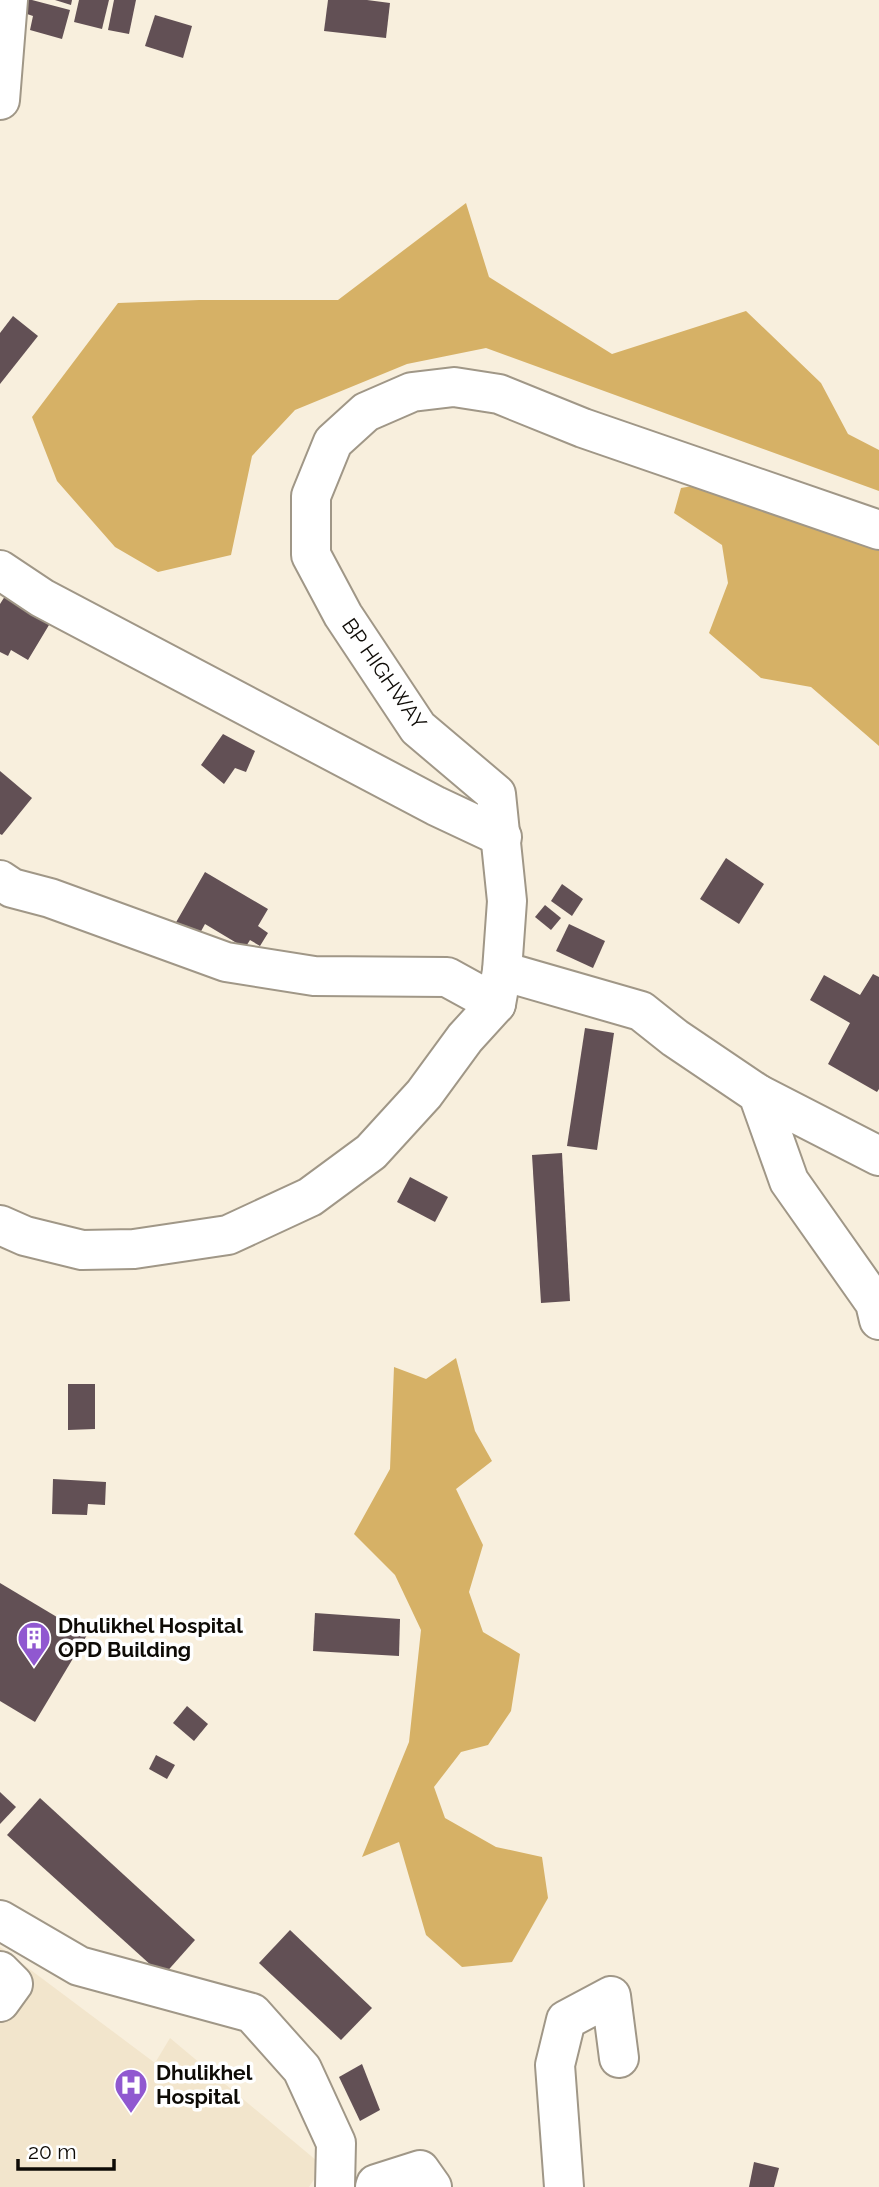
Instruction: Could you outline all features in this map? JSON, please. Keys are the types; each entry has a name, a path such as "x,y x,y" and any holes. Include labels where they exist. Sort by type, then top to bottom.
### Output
{"main road":[{"path":"0,100 8,0"},
{"name":"BP HIGHWAY","path":"499,987 507,901 496,794 418,728 343,615 311,555 311,496 333,442 366,412 412,392 454,387 499,394 583,428 879,530"},
{"path":"0,570 42,598 436,806 502,837"},
{"path":"0,880 12,888 50,898 226,962 314,976 447,977 641,1011 675,1038 758,1094 879,1156"},
{"path":"0,1225 25,1236 82,1250 134,1249 228,1235 310,1197 371,1152 424,1094 499,987"},
{"path":"758,1094 789,1181 875,1303 879,1320"},
{"path":"0,1920 79,1966 252,2013 302,2068 336,2143 335,2187"},
{"path":"0,1971 13,1984 0,2002"},
{"path":"564,2187 555,2065 566,2020 611,1996 619,2058"},
{"path":"375,2187 376,2184 420,2170 432,2187"}],"shaded area":[{"path":"466,203 489,277 612,354 746,311 821,383 848,434 879,450 879,491 486,348 407,364 295,410 252,456 231,555 158,572 115,547 57,481 32,417 118,303 338,300"},
{"path":"710,483 879,545 879,746 811,687 761,678 709,633 728,583 722,545 674,513 681,488"},
{"path":"456,1358 475,1431 492,1461 456,1489 483,1545 469,1592 483,1632 520,1654 511,1711 488,1745 461,1752 434,1787 445,1818 496,1847 542,1857 548,1898 512,1962 462,1967 426,1935 399,1842 362,1857 409,1742 421,1630 395,1575 354,1534 390,1469 394,1367 426,1379"},
{"name":"Dhulikhel Hospital","path":"0,1947 155,2063 170,2038 323,2166 309,2187 0,2187"}],"building":[{"path":"24,0 70,10 62,39 30,30 33,16 21,12"},
{"path":"55,0 72,0 71,5"},
{"path":"79,0 109,0 102,29 74,22"},
{"path":"114,0 136,0 129,34 108,30"},
{"path":"328,0 390,3 386,38 324,31"},
{"path":"155,15 192,26 183,58 145,46"},
{"path":"13,316 38,336 0,384 0,333"},
{"path":"7,593 52,620 28,660 11,650 8,656 0,652 0,604"},
{"path":"223,734 255,751 246,772 235,768 224,784 201,765"},
{"path":"0,771 32,798 2,835 0,834"},
{"path":"726,858 764,884 739,924 700,899"},
{"path":"205,872 268,909 258,926 268,933 260,946 250,940 245,948 205,924 194,944 171,931"},
{"path":"562,884 583,899 572,916 551,901"},
{"path":"545,905 561,918 551,930 535,917"},
{"path":"569,924 605,941 593,968 556,951"},
{"path":"873,974 879,977 877,1092 828,1064 850,1023 810,1000 824,975 860,995"},
{"path":"585,1028 614,1033 597,1150 567,1146"},
{"path":"562,1153 570,1301 541,1303 532,1155"},
{"path":"410,1177 448,1197 435,1222 397,1202"},
{"path":"68,1384 95,1384 95,1429 68,1430"},
{"path":"53,1479 106,1482 105,1505 88,1504 87,1515 52,1514"},
{"name":"Dhulikhel Hospital OPD Building","path":"0,1583 87,1635 35,1722 0,1701"},
{"path":"315,1613 400,1619 399,1656 313,1651"},
{"path":"187,1706 208,1724 194,1741 173,1723"},
{"path":"156,1755 175,1765 167,1779 149,1769"},
{"path":"0,1792 16,1807 0,1824"},
{"path":"40,1798 195,1940 163,1976 7,1835"},
{"path":"290,1930 372,2008 341,2040 259,1963"},
{"path":"362,2064 380,2110 360,2121 339,2077"},
{"path":"754,2162 779,2168 774,2187 749,2187"}],"place":[{"name":"Dhulikhel Hospital OPD Building","path":"34,1668"},
{"name":"Dhulikhel Hospital","path":"131,2115"}]}
